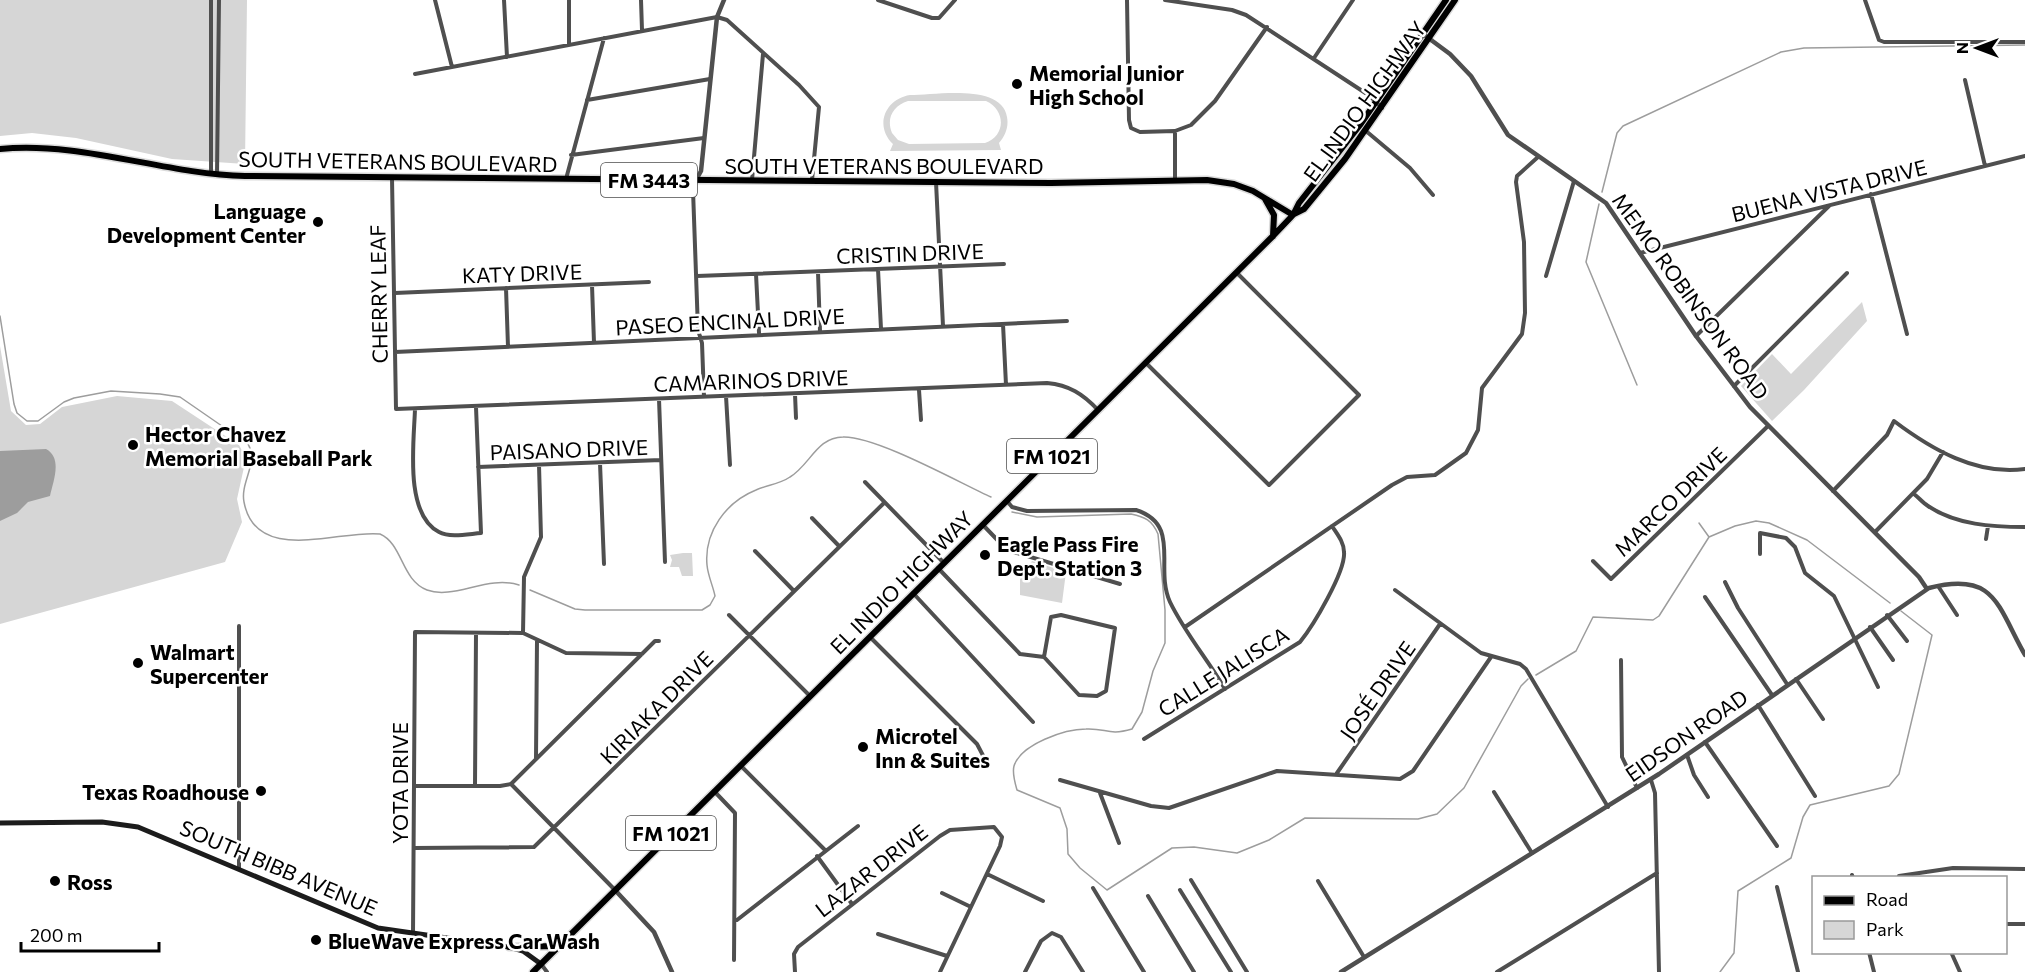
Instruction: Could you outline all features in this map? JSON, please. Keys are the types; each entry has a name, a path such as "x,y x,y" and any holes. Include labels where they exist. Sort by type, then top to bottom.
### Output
{"main road":[{"name":"EL INDIO HIGHWAY","path":"533,972 739,764 1007,501 1293,215 1299,203 1376,103 1446,0"},
{"name":"EL INDIO HIGHWAY","path":"1293,215 1304,209 1366,131 1455,0"},
{"name":"SOUTH VETERANS BOULEVARD","path":"0,149 26,147 68,151 214,175 566,180 1221,181 1263,196 1293,215"},
{"path":"1263,196 1274,215 1273,236"},
{"name":"SOUTH BIBB AVENUE","path":"0,823 122,824 160,834 365,924 413,935 509,947 523,951 540,964"},
{"path":"509,947 557,946"}],"street":[{"path":"211,0 210,113 214,175"},
{"path":"214,175 218,113 219,0"},
{"path":"435,0 452,68"},
{"path":"504,0 507,57"},
{"path":"569,0 569,44"},
{"path":"642,0 642,30"},
{"path":"704,397 693,190 701,171 717,17 724,0"},
{"path":"878,0 932,18 939,18 955,0"},
{"path":"1127,0 1129,120 1131,128 1143,132 1175,131 1191,125 1209,108 1267,27"},
{"path":"1165,0 1232,10 1267,27 1370,96 1382,108"},
{"path":"1314,58 1353,0"},
{"path":"1864,0 1879,40 2025,42"},
{"path":"211,6 219,6"},
{"path":"415,74 717,17 727,20 799,85 819,107 812,180"},
{"name":"MEMO ROBINSON ROAD","path":"1423,34 1471,76 1503,130 1606,203 1696,336 1734,386 1768,426 1919,577 1927,589"},
{"path":"566,180 604,38"},
{"path":"752,180 763,53"},
{"path":"211,57 218,57"},
{"path":"587,100 710,79"},
{"path":"1965,80 1985,166"},
{"path":"210,113 218,113"},
{"path":"1175,131 1175,181"},
{"path":"1366,131 1410,168 1433,195"},
{"path":"572,155 704,138"},
{"name":"BUENA VISTA DRIVE","path":"1640,253 2025,156"},
{"path":"1185,627 1402,480 1435,475 1459,459 1471,446 1480,419 1482,388 1524,329 1524,242 1516,182 1517,176 1538,157"},
{"name":"CHERRY LEAF","path":"392,178 391,233 395,293 396,410"},
{"path":"936,181 942,326"},
{"path":"1546,276 1574,181"},
{"path":"1872,194 1907,334"},
{"path":"1696,336 1829,205"},
{"name":"CRISTIN DRIVE","path":"697,276 1004,264"},
{"path":"878,269 881,329"},
{"path":"818,272 820,331"},
{"path":"1146,363 1269,485 1359,395 1237,273"},
{"path":"1734,386 1847,273"},
{"path":"756,274 759,333"},
{"name":"KATY DRIVE","path":"395,293 649,282"},
{"path":"592,285 594,343"},
{"path":"506,288 508,347"},
{"name":"PASEO ENCINAL DRIVE","path":"394,352 759,333 1067,321"},
{"path":"1003,324 1006,385"},
{"name":"CAMARINOS DRIVE","path":"396,410 1063,384 1078,392 1098,410"},
{"path":"920,390 921,420"},
{"path":"795,394 796,418"},
{"path":"726,396 729,465"},
{"path":"659,399 665,562"},
{"path":"415,409 414,482 421,511 439,532 480,533 476,407"},
{"path":"1833,491 1887,435 1894,421 1916,438 1942,452 1985,468 2025,470"},
{"name":"MARCO DRIVE","path":"1593,561 1611,579 1768,426"},
{"path":"1875,532 1927,479 1942,452"},
{"name":"PAISANO DRIVE","path":"478,467 661,460"},
{"path":"600,463 604,564"},
{"path":"524,633 524,577 542,537 539,465"},
{"path":"865,482 1020,654 1044,657 1079,695 1097,696 1106,691 1115,628 1061,615 1051,617 1044,657"},
{"path":"1914,494 1942,514 1988,526 2025,527"},
{"path":"1007,501 1012,507 1027,511 1136,510 1150,515 1159,523 1170,601 1225,689"},
{"name":"KIRIAKA DRIVE","path":"414,848 529,849 554,828 884,503"},
{"path":"812,518 839,546"},
{"path":"983,524 1007,550 1120,584"},
{"name":"CALLE JALISCA","path":"1144,739 1287,651 1306,636 1343,562 1343,546 1332,526"},
{"path":"1986,539 1988,526"},
{"path":"1760,554 1760,533 1786,538 1795,547 1805,573 1834,596 1856,636 1878,687"},
{"path":"755,551 794,591"},
{"path":"1725,582 1738,608 1787,684"},
{"name":"EIDSON ROAD","path":"1341,972 1651,780 1887,614 1927,589 1938,585 1970,582 1986,591 2025,655"},
{"path":"1938,585 1957,615"},
{"path":"1395,590 1440,624 1491,657 1520,664 1530,673 1608,807"},
{"path":"913,593 1033,722"},
{"path":"1705,597 1772,694"},
{"path":"1887,614 1907,641"},
{"path":"729,615 809,695"},
{"name":"JOSÉ DRIVE","path":"1337,774 1440,624"},
{"path":"239,626 239,868"},
{"path":"1870,626 1893,660"},
{"name":"YOTA DRIVE","path":"413,935 415,632 476,633"},
{"path":"475,786 476,633 524,633 566,653 642,654"},
{"path":"869,637 977,744 988,765"},
{"path":"536,758 537,639"},
{"path":"414,786 511,784 655,641 659,641"},
{"path":"1060,780 1169,808 1277,771 1391,780 1407,776 1435,740 1491,657"},
{"path":"1621,660 1622,757 1637,789"},
{"path":"1796,678 1823,719"},
{"path":"1758,705 1815,796"},
{"path":"1705,742 1777,846"},
{"path":"1687,755 1694,775 1708,797"},
{"path":"739,764 825,850"},
{"path":"1651,780 1655,793 1659,972"},
{"path":"511,784 654,932 672,972"},
{"path":"714,790 735,813 735,960"},
{"path":"1100,792 1119,843"},
{"path":"1494,792 1532,853"},
{"path":"736,921 858,825"},
{"name":"LAZAR DRIVE","path":"795,972 795,954 798,946 950,830 994,827 1002,837 987,874"},
{"path":"818,856 852,904"},
{"path":"1899,876 1919,875 1953,868 2025,869"},
{"path":"1497,972 1657,873"},
{"path":"940,972 987,874 1043,901"},
{"path":"1191,880 1247,972"},
{"path":"1318,881 1364,957"},
{"path":"1777,887 1798,972"},
{"path":"1093,888 1144,972"},
{"path":"1180,890 1231,972"},
{"path":"942,893 971,907"},
{"path":"1148,896 1194,972"},
{"path":"2007,924 2025,924"},
{"path":"1025,972 1041,941 1052,933 1061,937 1083,972"},
{"path":"878,934 947,956"},
{"path":"1870,954 1874,972"},
{"path":"1952,954 1960,972"},
{"path":"540,964 548,972"}],"green space":[{"path":"0,0 247,0 245,164 172,159 76,138 32,133 0,136"},
{"path":"966,93 993,99 1002,106 1007,117 1006,131 999,143 1001,150 890,151 893,144 887,137 883,122 889,108 901,98 910,95","holes":["908,101 986,101 997,110 1001,123 997,135 985,143 909,144 898,140 890,128 892,113 898,106"]},
{"path":"1862,302 1867,321 1804,390 1772,421 1741,386 1772,354 1791,374"},
{"path":"0,346 11,411 26,425 40,424 62,407 117,396 172,401 239,445 246,458 237,499 242,522 225,562 0,624"},
{"path":"692,553 693,576 682,576 679,567 670,567 672,560 670,555"},
{"path":"1032,561 1066,572 1062,603 1020,595 1020,577"}],"shaded area":[{"path":"46,449 51,453 56,464 50,496 28,502 17,513 0,521 0,451"}],"waterway":[{"path":"1602,192 1617,133 1623,126 1781,52 1804,48 2025,45"},
{"path":"1599,204 1586,262 1637,385"},
{"path":"0,316 14,404 17,413 27,421 38,421 64,402 74,398 111,391 180,397 248,444 251,451 251,465 244,487 244,502 252,522 265,533 282,539 302,540 380,534 388,539 412,578 427,590 448,592 495,583 519,585"},
{"path":"530,590 575,609 702,610 710,605 715,596 708,569 707,553 709,541 719,520 735,502 745,495 790,477 820,446 834,438 857,439 875,444 917,461 991,497"},
{"path":"1012,512 1037,517 1131,514 1148,520 1158,534 1165,610 1165,643 1153,671 1142,712 1132,729 1118,732 1086,729 1056,735 1025,751 1018,758 1013,769 1017,790 1060,808 1067,829 1068,854 1080,868 1107,890 1172,848 1194,847 1237,853 1269,840 1305,818 1418,819 1437,814 1464,788 1521,686 1528,679"},
{"path":"1536,675 1576,651 1593,617 1653,620 1659,616 1709,537 1735,526 1756,521 1769,523 1807,540 1890,603"},
{"path":"1699,523 1709,537"},
{"path":"1720,972 1734,953 1738,891 1791,858 1803,817 1810,805 1889,786 1899,774 1932,635 1901,611"}],"place":[{"name":"Memorial Junior High School","path":"1017,84"},
{"name":"Language Development Center","path":"318,222"},
{"name":"Hector Chavez Memorial Baseball Park","path":"133,445"},
{"name":"Eagle Pass Fire Dept. Station 3","path":"985,555"},
{"name":"Walmart Supercenter","path":"138,663"},
{"name":"Microtel Inn & Suites","path":"863,747"},
{"name":"Texas Roadhouse","path":"261,791"},
{"name":"Ross","path":"55,881"},
{"name":"BlueWave Express Car Wash","path":"316,940"}]}
